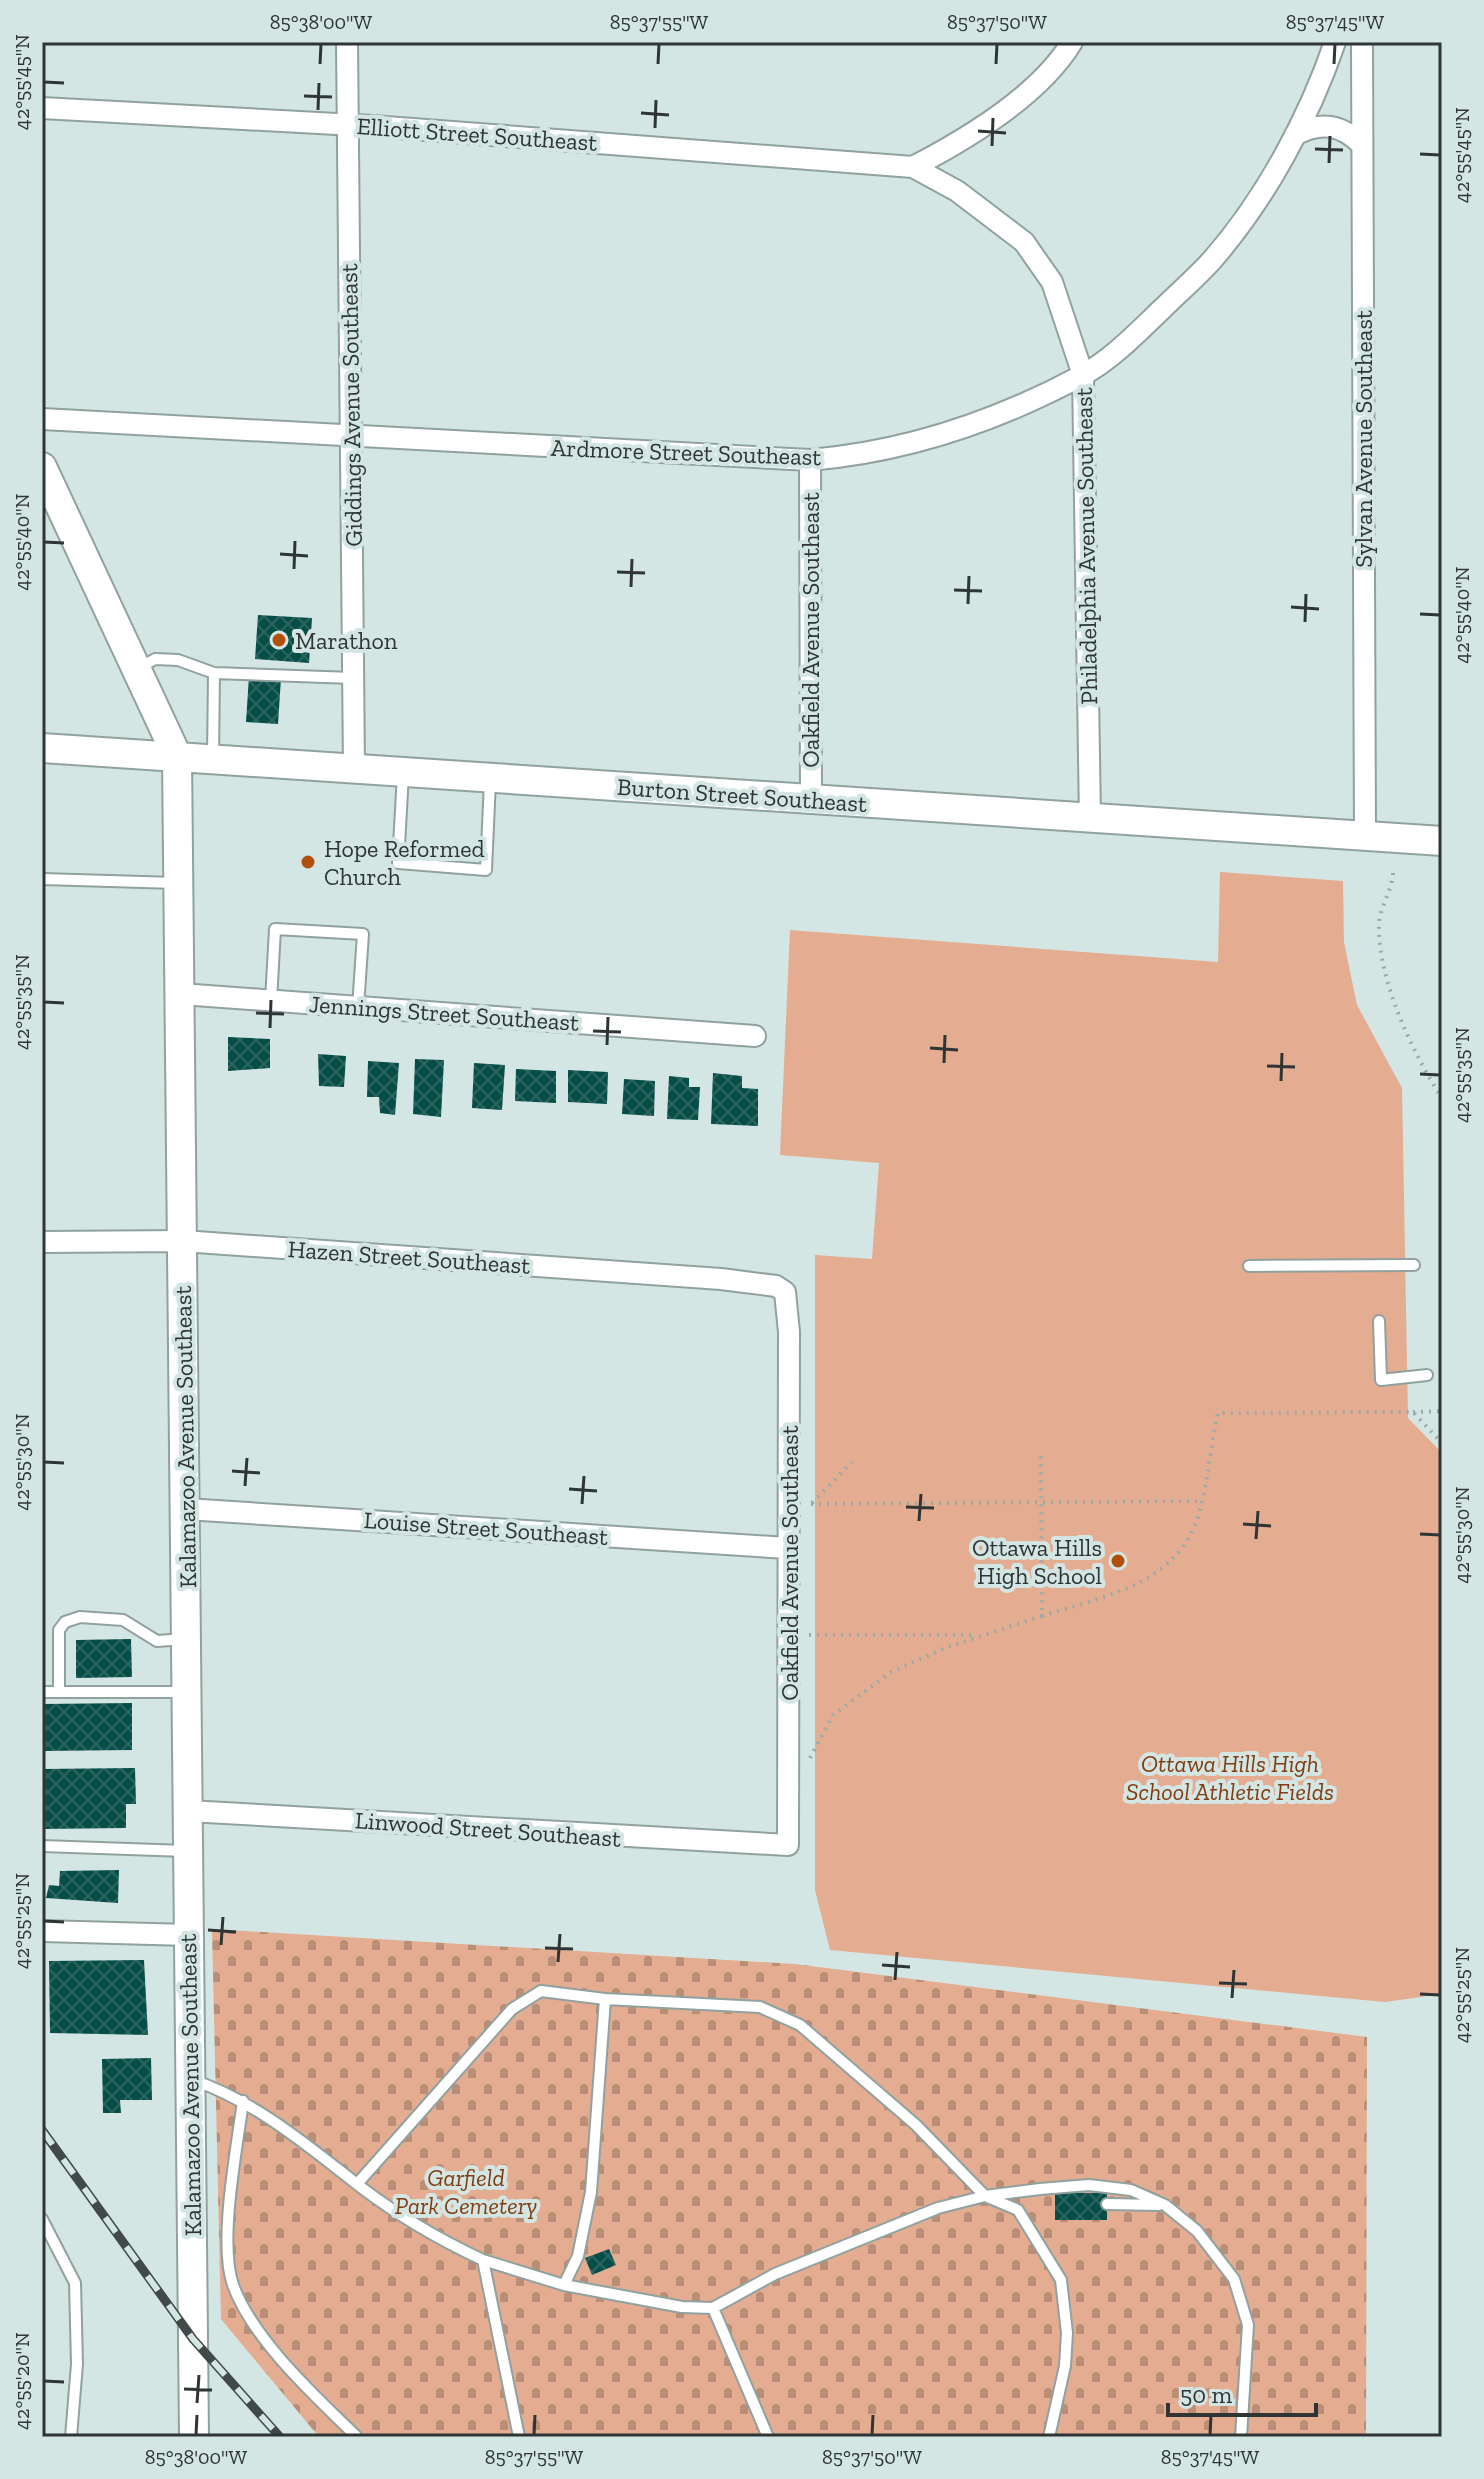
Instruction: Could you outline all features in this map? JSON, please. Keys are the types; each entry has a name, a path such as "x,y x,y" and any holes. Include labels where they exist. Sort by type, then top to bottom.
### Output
{"main road":[{"name":"Kalamazoo Avenue Southeast","path":"46,483 177,756 194,2437"},
{"name":"Burton Street Southeast","path":"42,748 1442,841"}],"street":[{"name":"Giddings Avenue Southeast","path":"347,42 354,768"},
{"path":"913,167 949,148 1042,81 1072,42"},
{"name":"Ardmore Street Southeast","path":"42,419 810,460 896,449 948,434 1083,375 1141,329 1213,259 1295,135 1335,42"},
{"name":"Sylvan Avenue Southeast","path":"1362,42 1365,837"},
{"name":"Elliott Street Southeast","path":"42,108 347,125 913,167"},
{"path":"1295,135 1312,126 1327,126 1346,130 1362,145"},
{"name":"Philadelphia Avenue Southeast","path":"913,167 957,191 1024,242 1052,282 1083,375 1090,820"},
{"name":"Oakfield Avenue Southeast","path":"810,460 811,800"},
{"name":"Jennings Street Southeast","path":"181,994 755,1036"},
{"name":"Hazen Street Southeast","path":"42,1242 183,1241 721,1279 776,1286"},
{"name":"Oakfield Avenue Southeast","path":"776,1286 785,1292 789,1332 788,1845"},
{"name":"Louise Street Southeast","path":"186,1509 787,1548"},
{"name":"Linwood Street Southeast","path":"188,1811 788,1845"},
{"path":"42,1931 189,1935"}],"lane":[{"path":"137,670 155,659 178,660 214,673 353,678"},
{"path":"213,758 214,673"},
{"path":"403,772 398,863 486,870 490,777"},
{"path":"42,879 179,883"},
{"path":"271,1001 275,929 363,934 358,1007"},
{"path":"1249,1266 1414,1265"},
{"path":"1379,1321 1381,1380 1427,1375"},
{"path":"59,1692 59,1630 65,1622 80,1617 123,1620 157,1641 187,1639"},
{"path":"42,1692 187,1692"},
{"path":"42,1846 188,1852"},
{"path":"357,2184 512,2009 541,1991 605,1999 760,2007 800,2025 916,2125 985,2196 1018,2210 1061,2280 1067,2333 1066,2355 1049,2437"},
{"path":"564,2285 578,2256 591,2192 605,1999"},
{"path":"191,2079 230,2092 442,2241 483,2260 564,2285 682,2307 713,2308 775,2274 938,2208 985,2196 1089,2185 1131,2190 1165,2205 1197,2231 1234,2279 1248,2325 1241,2437"},
{"path":"243,2101 228,2217 233,2284 259,2328 312,2393 357,2437"},
{"path":"1107,2204 1165,2205"},
{"path":"42,2219 75,2283 77,2364 71,2437"},
{"path":"483,2260 519,2437"},
{"path":"713,2308 768,2437"}],"path":[{"path":"1393,873 1392,885 1381,909 1380,945 1400,1017 1426,1073 1442,1098"},
{"path":"810,1758 833,1715 891,1672 983,1635 1136,1587 1156,1574 1190,1535 1201,1501 1218,1413 1442,1411"},
{"path":"1413,1412 1442,1443"},
{"path":"1041,1450 1042,1616"},
{"path":"852,1462 811,1504 1201,1501"},
{"path":"809,1635 983,1635"}],"green space":[{"name":"Ottawa Hills High School Athletic Fields","path":"1220,872 1343,881 1344,942 1357,1005 1402,1088 1408,1418 1442,1453 1442,1994 1385,2002 830,1950 815,1890 815,1255 872,1259 879,1163 780,1155 790,930 1218,962"},
{"name":"Garfield Park Cemetery","path":"212,1929 795,1964 1367,2037 1366,2437 319,2437 221,2319"}],"building":[{"path":"258,615 312,618 309,663 255,659"},
{"path":"249,676 281,678 278,724 246,722"},
{"path":"228,1037 270,1039 270,1068 228,1071"},
{"path":"318,1054 346,1056 344,1087 319,1086"},
{"path":"415,1059 444,1060 441,1117 413,1114"},
{"path":"368,1061 399,1063 395,1115 380,1113 379,1097 367,1097"},
{"path":"474,1063 505,1065 502,1110 472,1108"},
{"path":"516,1069 556,1071 556,1103 515,1101"},
{"path":"568,1070 608,1072 607,1104 568,1102"},
{"path":"713,1073 742,1076 742,1088 758,1089 758,1126 711,1124"},
{"path":"669,1076 689,1078 689,1087 700,1087 698,1120 667,1119"},
{"path":"624,1079 655,1081 654,1116 622,1114"},
{"path":"131,1639 132,1677 76,1678 76,1640"},
{"path":"132,1703 132,1750 42,1751 42,1704"},
{"path":"135,1768 136,1804 126,1804 126,1828 42,1829 42,1769"},
{"path":"119,1870 118,1903 46,1898 49,1885 59,1886 60,1871"},
{"path":"144,1960 148,2035 50,2033 49,1961"},
{"path":"151,2058 152,2100 120,2100 121,2113 103,2113 102,2059"},
{"path":"1055,2193 1107,2193 1107,2220 1055,2220"},
{"path":"609,2249 616,2265 592,2275 585,2258"}],"railway":[{"path":"42,2130 193,2339 280,2437"}],"place":[{"name":"Marathon","path":"279,640"},
{"name":"Hope Reformed Church","path":"308,862"},
{"name":"Ottawa Hills High School","path":"1118,1561"}]}
